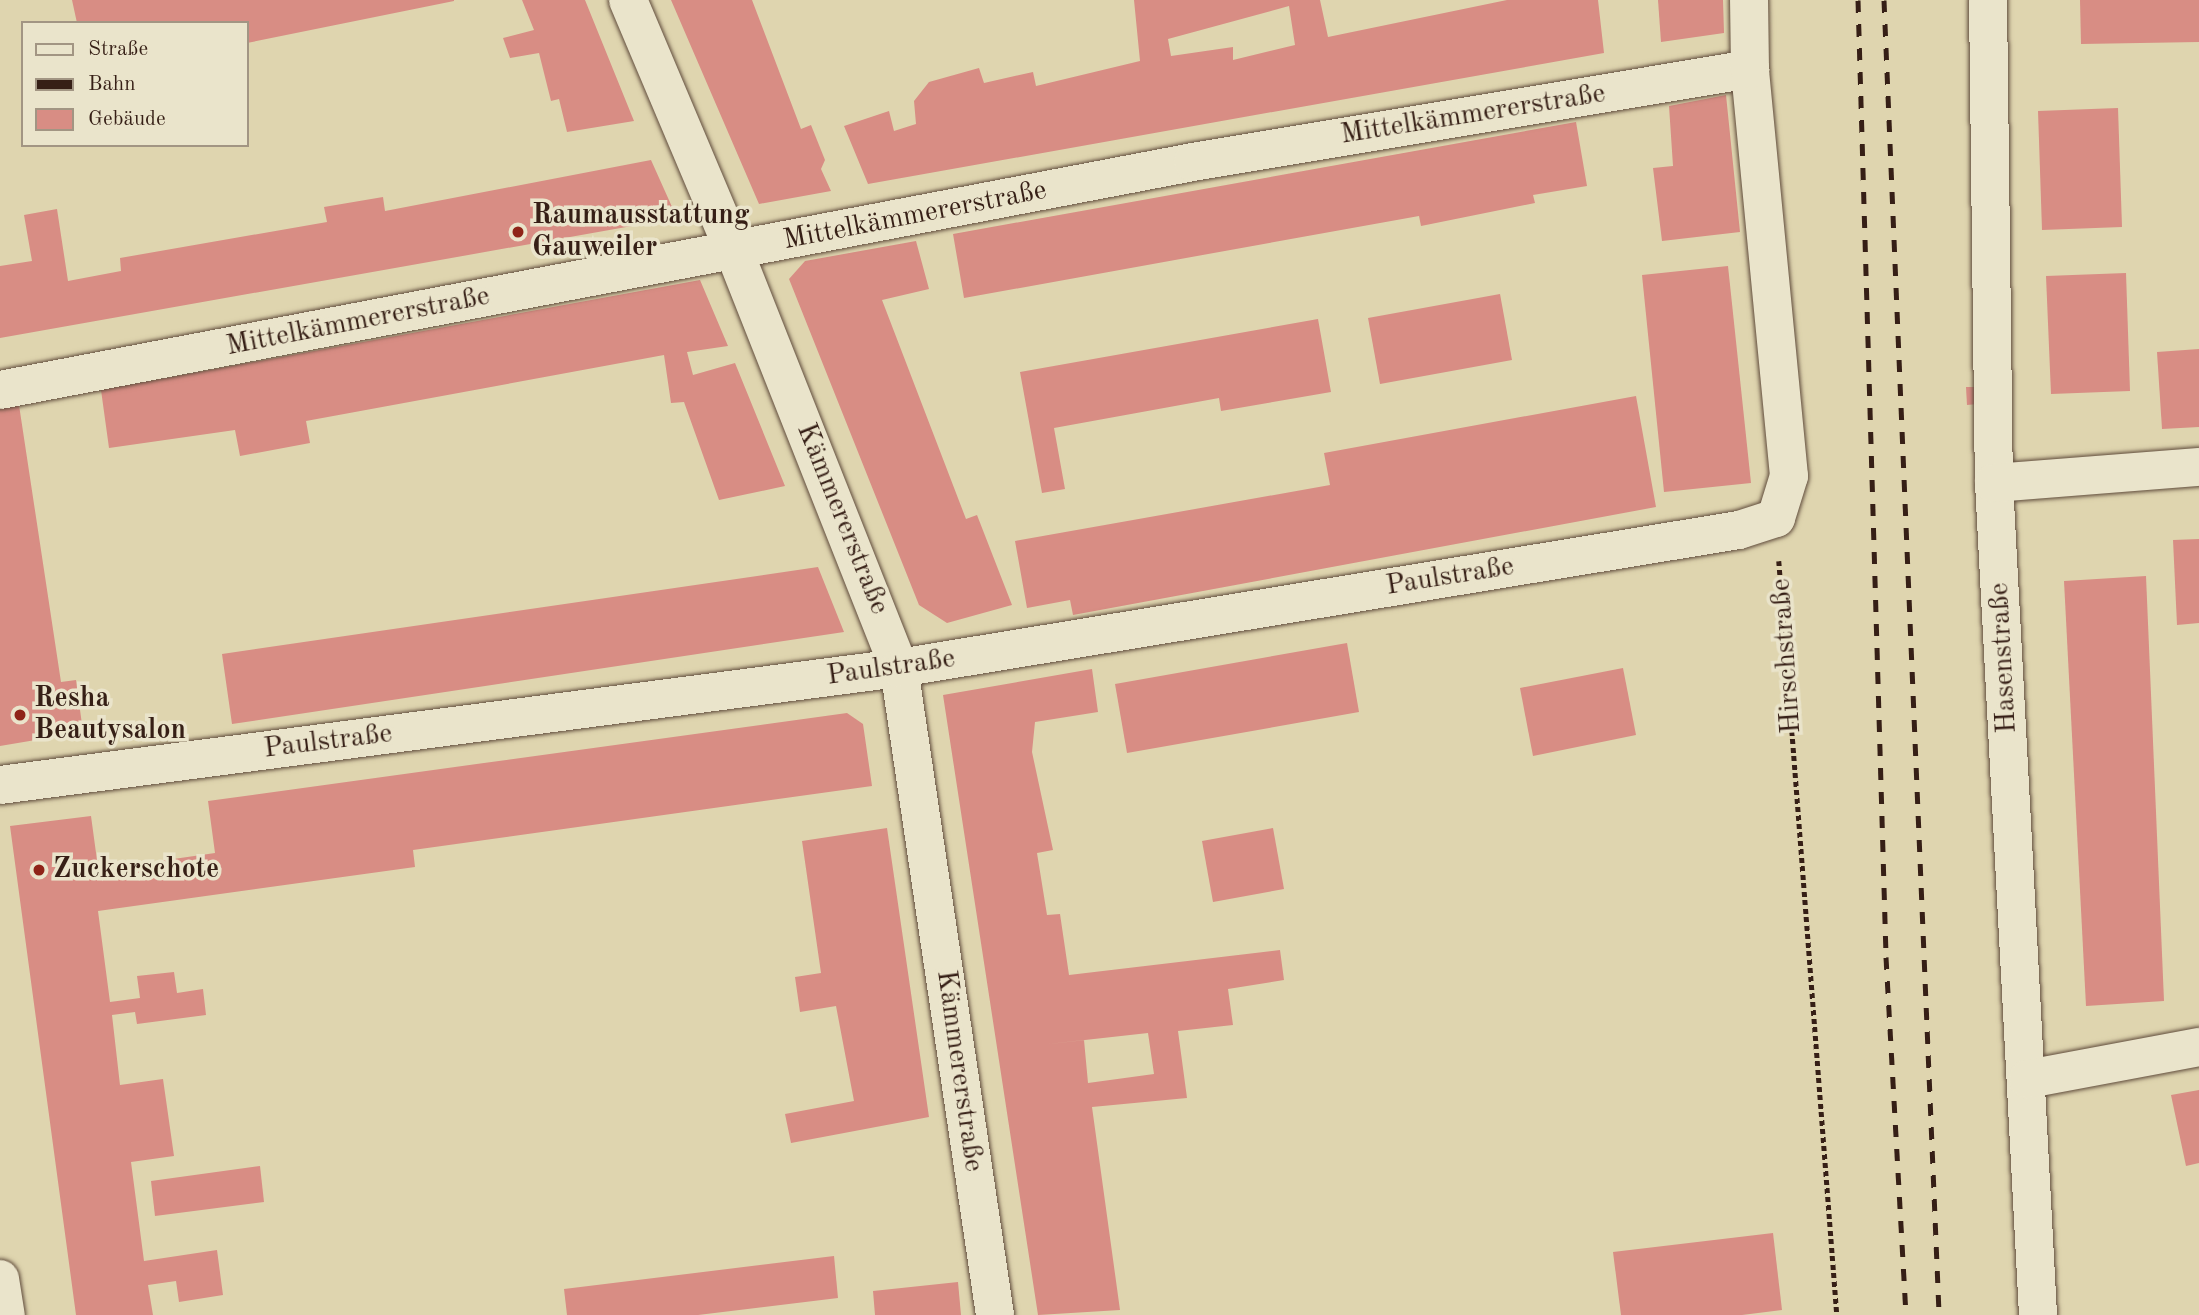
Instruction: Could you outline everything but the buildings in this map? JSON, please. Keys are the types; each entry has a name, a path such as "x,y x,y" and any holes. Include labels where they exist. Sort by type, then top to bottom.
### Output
{"street":[{"name":"Kämmererstraße","path":"628,0 734,251 899,668 995,1315"},
{"path":"1749,0 1750,69 1789,476 1776,518"},
{"name":"Hasenstraße","path":"1988,0 1994,483 2028,1079 2038,1315"},
{"name":"Mittelkämmererstraße","path":"0,390 1193,162 1750,69"},
{"path":"1994,483 2199,467"},
{"name":"Paulstraße","path":"0,785 899,668 1740,530 1776,518"},
{"path":"2028,1079 2199,1047"},
{"path":"0,1279 6,1315"}],"path":[{"name":"Hirschstraße","path":"1776,518 1837,1315"}],"railway":[{"path":"1858,0 1886,957 1906,1315"},
{"path":"1884,0 1939,1315"}],"place":[{"name":"Raumausstattung Gauweiler","path":"518,232"},
{"name":"Resha Beautysalon","path":"20,715"},
{"name":"Zuckerschote","path":"39,870"}]}
